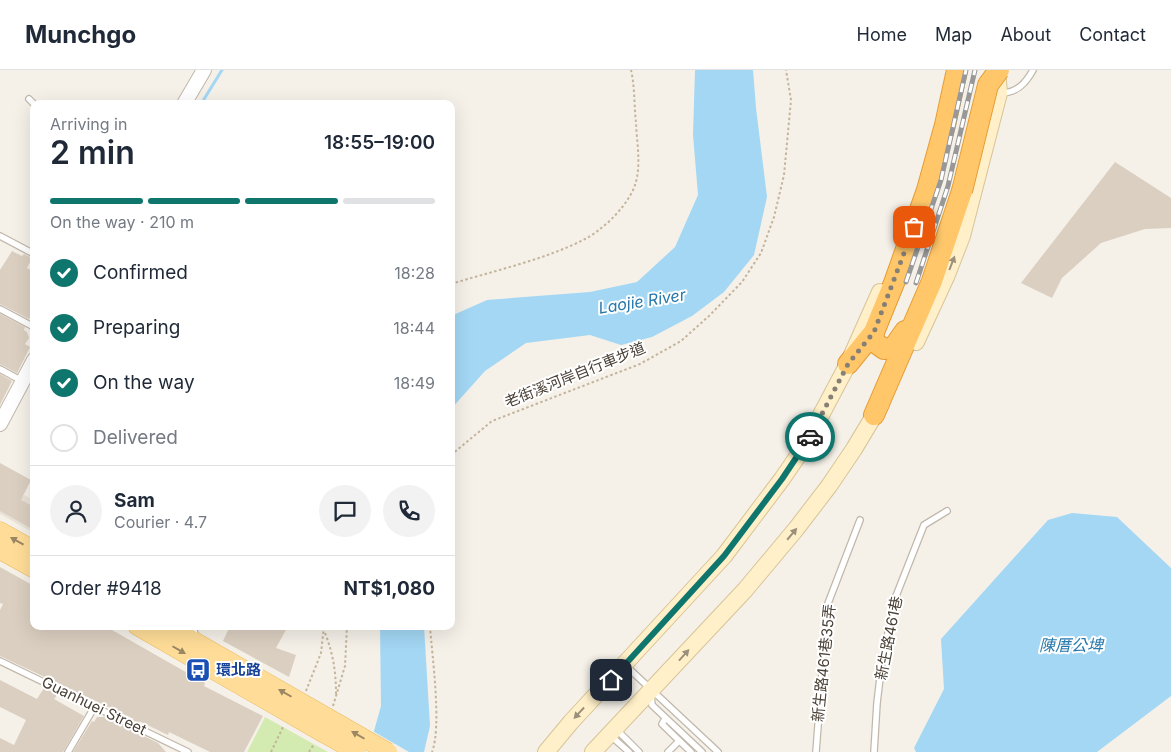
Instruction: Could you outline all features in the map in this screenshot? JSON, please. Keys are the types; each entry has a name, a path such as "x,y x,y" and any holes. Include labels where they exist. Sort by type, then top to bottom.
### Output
{"highway":[{"path":"932,281 900,340 893,348 884,349 873,341 874,332 894,283 927,190 946,125 957,70"},
{"path":"874,415 932,281 962,191 988,85 998,70"},
{"path":"848,364 874,332"}],"main road":[{"path":"546,752 571,722 724,556 804,446 848,364 888,275 922,182 949,70"},
{"path":"593,752 745,590 796,529 829,486 900,377 946,277 962,236 999,93 998,70"},
{"path":"0,531 30,548"},
{"path":"0,550 30,567"},
{"path":"145,630 295,708"},
{"path":"182,630 195,634 357,752"},
{"path":"323,726 388,752"}],"street":[{"path":"186,100 204,70"},
{"path":"0,424 30,367"}],"lane":[{"path":"999,93 1012,92 1024,84 1033,70"},
{"path":"0,236 30,252"},
{"path":"0,309 30,325"},
{"path":"0,368 22,380"},
{"name":"新生路461巷","path":"874,752 882,661 896,596 924,525 947,511"},
{"name":"新生路461巷35弄","path":"816,752 827,606 860,520"},
{"name":"Guanhuei Street","path":"0,661 188,752"},
{"path":"625,665 718,752"},
{"path":"651,691 652,705 702,752"},
{"path":"68,752 95,706"},
{"path":"666,719 662,724 691,752"},
{"path":"613,731 628,752"},
{"path":"613,731 639,752"},
{"path":"668,752 678,741"}],"path":[{"path":"455,283 551,253 585,238 617,212 631,194 639,159 632,70"},
{"name":"老街溪河岸自行車步道","path":"455,451 492,420 640,364 681,341 742,282 761,253 774,217 784,175 791,100 786,70"},
{"path":"309,752 336,696 345,666 347,630"},
{"path":"430,630 436,714 435,745 432,752"},
{"path":"271,752 312,679 321,652 324,632"},
{"path":"324,632 332,650 336,675 336,696"}],"shaded area":[{"path":"0,487 21,499 24,495 30,498 30,531 0,514"}],"green space":[{"path":"265,717 328,752 247,752"}],"water":[{"name":"Laojie River","path":"695,70 753,70 767,197 754,255 724,292 692,316 652,337 621,345 590,335 526,343 485,371 455,405 455,314 487,300 590,292 637,282 675,247 698,195 693,135"},
{"name":"陳厝公埤","path":"1072,513 1117,517 1171,568 1171,696 1097,752 916,752 914,748 944,689 941,639 1048,520"},
{"path":"380,630 424,630 430,726 424,752 363,752 374,731 381,706"}],"pier":[{"path":"371,730 409,752 361,752"}],"building":[{"path":"1115,162 1171,198 1171,228 1145,229 1101,243 1062,278 1052,298 1021,283"},
{"path":"12,251 22,256 24,254 30,257 27,268 30,270 29,319 0,304 0,270"},
{"path":"0,314 25,327 24,330 29,338 25,344 30,347 17,373 0,364"},
{"path":"0,374 12,381 0,405"},
{"path":"0,463 30,479 21,500 30,505 30,528 0,511"},
{"path":"0,567 30,584 30,630 112,630 205,683 204,686 263,716 244,752 210,752 169,732 168,735 139,721 141,724 0,656 0,610 3,604 0,603"},
{"path":"228,630 286,630 276,648 296,655 289,677 223,641"},
{"path":"0,680 37,699 44,688 58,694 54,699 84,716 63,752 0,752 0,738 14,745 26,720 0,707"},
{"path":"97,717 105,717 158,743 166,752 73,752 92,721 94,722"}],"waterway":[{"path":"203,100 222,70"}],"railway":[{"path":"906,282 941,180 966,70"},
{"path":"916,283 948,186 975,70"}],"way so far":[{"path":"810,437 848,364 874,332 914,227"}],"place":[{"name":"環北路","path":"198,670"}],"route":[{"path":"611,680 724,556 782,479 810,437"}]}
